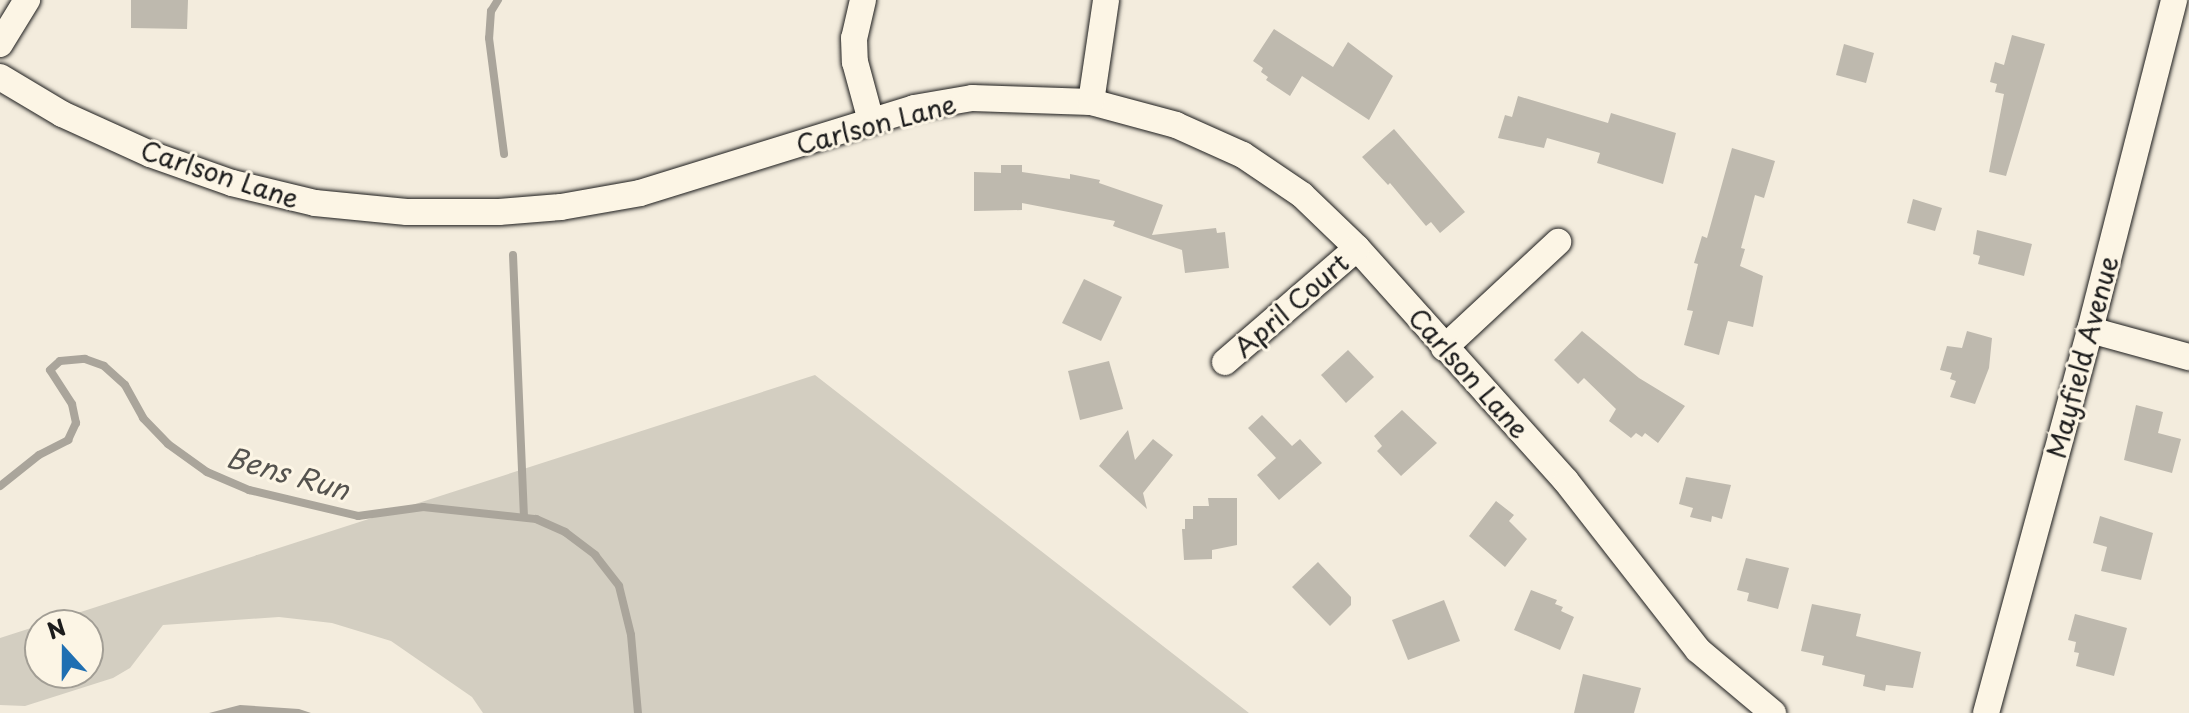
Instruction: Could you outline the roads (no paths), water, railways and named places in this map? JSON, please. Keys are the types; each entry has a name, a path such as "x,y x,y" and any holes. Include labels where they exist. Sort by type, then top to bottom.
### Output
{"street":[{"path":"0,44 27,0"},
{"path":"863,0 854,38 855,62 871,121"},
{"path":"1091,102 1106,0"},
{"name":"Mayfield Avenue","path":"1986,713 2090,330 2174,0"},
{"name":"Carlson Lane","path":"0,77 62,114 150,154 232,183 315,203 407,212 499,212 561,207 640,193 914,108 972,98 1091,102 1176,125 1243,155 1302,195 1357,248 1566,481 1698,650 1773,713"},
{"path":"1444,348 1558,242"},
{"name":"April Court","path":"1225,362 1357,248"},
{"path":"2090,330 2189,357"}],"waterway":[{"path":"498,0 491,11 489,38 504,154"},
{"path":"513,255 524,517"},
{"name":"Bens Run","path":"0,486 39,455 68,440 76,423 72,404 50,370 60,361 85,359 104,366 125,385 143,418 168,444 207,472 249,490 358,516 423,507 536,519 565,532 595,555 619,586 631,635 638,713"}]}
